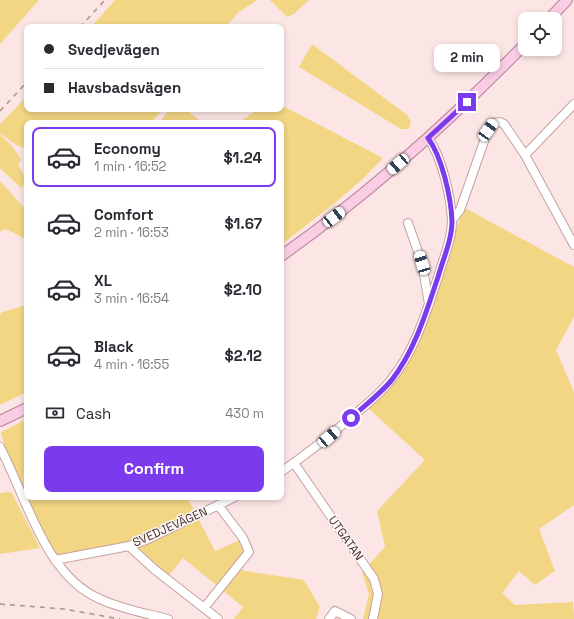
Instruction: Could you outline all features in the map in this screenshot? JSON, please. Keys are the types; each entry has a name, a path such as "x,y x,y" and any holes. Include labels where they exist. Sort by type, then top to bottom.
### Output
{"main road":[{"path":"556,12 567,0"},
{"path":"284,254 356,199 428,138 518,51"},
{"path":"0,421 24,409"}],"street":[{"path":"525,155 574,104"},
{"path":"452,220 460,210 488,130 497,121 504,124 525,155 574,245"},
{"path":"284,470 318,446 372,399 390,381 414,343 430,304 447,249 452,220 441,162 436,149 428,138"},
{"path":"408,223 422,263 430,304"},
{"path":"0,447 24,496"},
{"name":"UTGATAN","path":"294,463 374,579 378,594 373,619"},
{"path":"26,500 55,560 71,580 84,591 100,599 168,619"},
{"name":"SVEDJEVÄGEN","path":"55,560 129,546 146,540 229,500"},
{"path":"204,608 248,555 248,547 244,538 218,505"},
{"path":"129,546 154,569 218,619"},
{"path":"329,619 335,611 350,619"}],"shaded area":[{"path":"0,0 39,0 0,44"},
{"path":"115,0 257,0 239,12 228,24 94,24"},
{"path":"270,0 309,0 294,14 287,17"},
{"path":"312,44 407,115 411,122 409,129 401,129 299,67"},
{"path":"24,99 24,112 160,112 154,120 24,120 24,148 16,145 0,133 0,124"},
{"path":"284,107 383,158 365,177 336,202 284,243 284,120 242,120 254,112 284,112"},
{"path":"168,112 189,112 199,120 161,120"},
{"path":"0,134 12,146 21,159 18,165 24,176 24,184 21,188 0,168"},
{"path":"0,181 24,208 24,238 6,229 0,232"},
{"path":"463,207 574,267 574,317 556,350 574,392 574,505 539,529 555,571 535,585 519,571 502,593 515,605 573,602 574,619 363,619 369,594 362,572 385,547 377,511 425,460 369,409 422,331 438,291"},
{"path":"24,306 24,393 0,405 0,314 2,312"},
{"path":"24,420 24,498 8,460 1,432"},
{"path":"0,493 12,493 40,548 0,554"},
{"path":"25,500 189,500 215,551 240,540 245,550 245,564 240,570 304,580 320,607 316,619 234,619 243,607 183,558 166,579 142,555 135,541 69,554 48,555"}],"railway":[{"path":"83,24 105,0"},
{"path":"0,111 24,85"},
{"path":"0,604 64,609 120,619"}],"route":[{"path":"351,418 390,381 414,343 430,304 451,234 452,220 441,162 436,149 428,138 467,102"}]}
